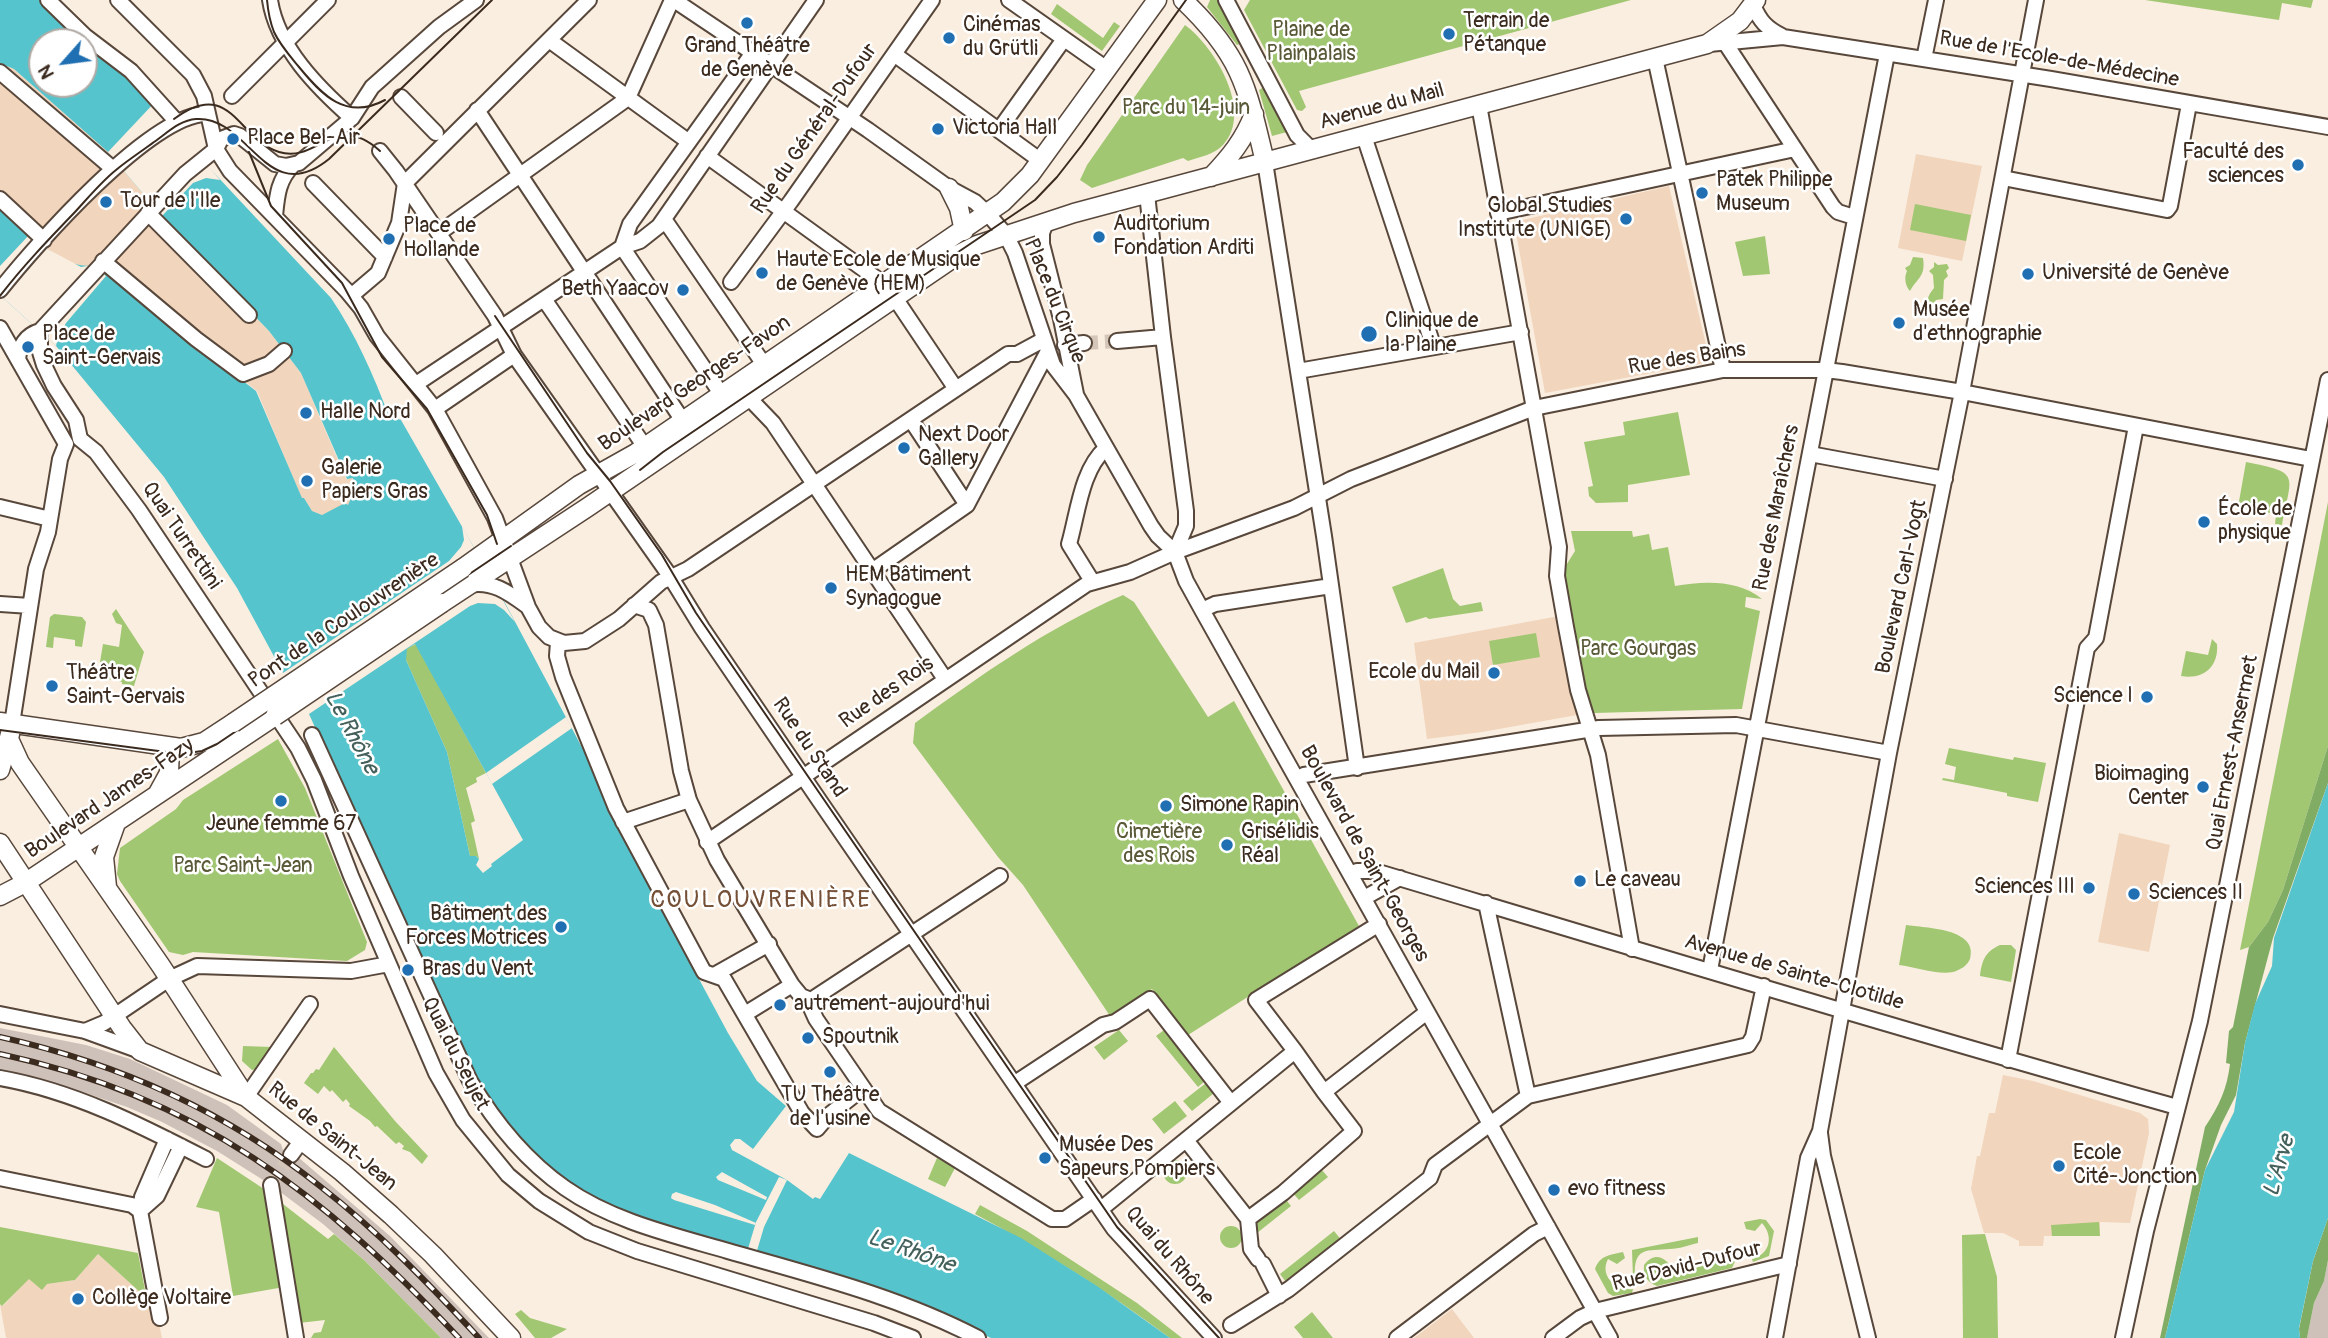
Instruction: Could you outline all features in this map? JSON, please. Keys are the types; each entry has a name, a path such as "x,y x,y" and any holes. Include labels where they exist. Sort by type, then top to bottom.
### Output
{"main road":[{"name":"Boulevard Georges-Favon","path":"488,572 749,398 1014,192 1041,161 1157,0"},
{"path":"1183,0 1211,27 1242,76 1265,162"},
{"name":"Avenue du Mail","path":"1006,235 1311,149 1716,43 1740,21 1755,2"},
{"path":"1211,177 1239,146 1254,114"},
{"path":"949,188 959,208 964,231"},
{"name":"Boulevard Georges-Favon","path":"488,572 504,538 597,475 645,447 765,366 890,291 969,249 1006,235"},
{"name":"Pont de la Coulouvrenière","path":"238,730 488,572"},
{"name":"Pont de la Coulouvrenière","path":"238,730 488,572"},
{"path":"0,770 7,728 181,748 238,730"},
{"name":"Rue de Saint-Jean","path":"7,728 20,763 169,979 246,1097 297,1148 391,1214 511,1338"},
{"name":"Boulevard James-Fazy","path":"0,896 25,883 157,795 238,730"},
{"path":"157,795 169,773 170,747"},
{"path":"107,888 104,857 116,823"},
{"path":"0,843 139,1051 246,1097"}],"street":[{"path":"48,0 85,36 131,71 174,123"},
{"path":"118,0 187,67 199,85 216,149 230,171 351,296 377,336 435,409 504,538 528,607 544,632 558,642 570,644 585,641 619,619 670,576 688,569 1008,354 1046,346"},
{"path":"270,0 276,26 285,42 334,102 352,118"},
{"path":"232,96 327,0"},
{"path":"275,216 278,187 286,172 306,159 352,118 372,88 439,27 476,0"},
{"path":"351,296 373,278 385,257 401,216 405,183 589,0"},
{"path":"439,233 628,98 673,0"},
{"name":"Place du Cirque","path":"673,0 850,118 949,188 975,202 988,214 1006,235 1015,253 1046,346 1059,375 1076,395"},
{"path":"416,384 498,322 544,299 622,247 640,241 650,234 664,219 816,0"},
{"name":"Rue du Général-Dufour","path":"731,282 932,0"},
{"path":"1009,0 1107,69"},
{"path":"1226,0 1297,135 1311,149"},
{"path":"1924,59 1936,0"},
{"name":"Boulevard Carl-Vogt","path":"1775,1338 1808,1158 1820,1131 1889,753 1962,392 2036,0"},
{"path":"1755,2 1761,22 1783,37"},
{"name":"Rue de l'Ecole-de-Médecine","path":"1716,43 1783,37 2022,74 2328,127"},
{"path":"999,130 1064,39"},
{"path":"549,40 689,142"},
{"path":"1716,43 1795,149 1833,207 1838,212 1854,217"},
{"path":"622,247 630,225 751,54"},
{"path":"894,54 1041,161"},
{"name":"Rue des Maraîchers","path":"1710,970 1887,54"},
{"path":"1655,58 1723,370"},
{"path":"0,72 115,166"},
{"path":"401,97 436,133"},
{"path":"2003,178 2167,210 2170,206 2189,104"},
{"path":"1479,105 1559,547 1557,576 1578,690 1591,730 1605,792 1632,949"},
{"path":"477,110 683,421"},
{"path":"0,290 115,166 174,123 194,114 208,114"},
{"path":"20,363 19,350 32,333 40,331 151,210 201,159 216,149 221,139 234,134 240,136 275,164 293,165"},
{"path":"1364,136 1432,339 1432,347"},
{"path":"1499,213 1795,149"},
{"name":"Rue du Stand","path":"380,151 405,183 498,322 514,355 670,576 803,777 913,935 1020,1079 1102,1203"},
{"path":"707,156 890,291 957,389"},
{"path":"1265,162 1318,497 1357,768"},
{"path":"313,183 385,257"},
{"path":"1147,194 1187,520 1175,552"},
{"path":"0,199 42,242"},
{"path":"151,210 249,315"},
{"path":"664,219 765,366"},
{"name":"Place du Cirque","path":"1046,222 1042,244 1076,395"},
{"path":"622,247 722,395"},
{"path":"100,265 243,374 269,364 284,351"},
{"path":"544,299 645,447"},
{"path":"0,328 20,363"},
{"name":"Quai Turrettini","path":"40,331 43,362 54,386 76,420 73,442"},
{"path":"1298,372 1521,332"},
{"path":"1117,341 1163,337"},
{"path":"1065,345 1084,344"},
{"path":"872,571 967,505 1046,346"},
{"path":"435,409 514,355"},
{"name":"Quai Turrettini","path":"20,363 73,442 96,452 139,510 240,663"},
{"name":"Rue des Bains","path":"1175,552 1233,532 1318,497 1351,479 1534,408 1723,370 1825,370 1962,392 2311,459"},
{"name":"Quai Ernest-Ansermet","path":"2123,1338 2222,916 2328,380"},
{"name":"Boulevard de Saint-Georges","path":"1076,395 1151,526 1175,552 1202,610 1610,1338"},
{"path":"749,398 773,423 945,679"},
{"path":"911,420 967,505"},
{"path":"2008,1060 2087,649 2095,638 2136,426"},
{"path":"7,728 37,563 50,519 60,459 73,442"},
{"path":"1092,581 1069,544 1089,472 1106,448"},
{"path":"1810,454 1945,479"},
{"path":"0,506 50,519"},
{"name":"Rue des Rois","path":"707,842 1057,602 1092,581 1130,572 1175,552"},
{"path":"488,572 528,607"},
{"path":"1202,610 1215,604 1331,586"},
{"path":"0,604 30,606"},
{"path":"634,605 649,610 656,625 681,771 707,842 792,985 801,996 811,1000"},
{"path":"558,642 557,656 563,677 623,822 704,972 724,979 802,1113 817,1129 829,1115 862,1088"},
{"name":"Quai du Seujet","path":"240,663 274,710 306,762 436,1073 463,1120 495,1161 539,1201 589,1232 637,1251 874,1323 913,1338"},
{"path":"1298,778 1591,730 1736,725 1889,753"},
{"path":"312,735 457,1055 484,1105 501,1128 541,1169 589,1202 626,1219 887,1300 943,1321 978,1338"},
{"path":"623,822 690,800"},
{"name":"Avenue de Sainte-Clotilde","path":"1351,874 1357,871 1375,871 1400,878 2008,1060 2177,1107"},
{"path":"811,1000 1000,876"},
{"path":"1364,898 1400,878"},
{"path":"1486,903 1528,1096"},
{"path":"1248,1219 1283,1193 1354,1131 1256,1000 1379,924"},
{"path":"714,975 769,944"},
{"path":"85,1031 114,1017 169,979 197,966 351,971 389,964"},
{"path":"745,1014 792,985"},
{"path":"1231,1325 1279,1296 1356,1234 1368,1228 1430,1178 1435,1165 1528,1096 1748,1045 1753,1037 1764,986"},
{"path":"1020,1079 1103,1025 1115,1022 1150,999 1231,1103"},
{"path":"811,1000 816,1019 879,1111 1052,1219 1065,1219 1102,1203 1296,1051"},
{"path":"246,1097 310,1004"},
{"path":"1324,1092 1427,1012"},
{"path":"0,1014 85,1031 139,1051"},
{"path":"0,1078 73,1097 132,1120 206,1159"},
{"path":"1820,1131 1826,1168 1868,1338"},
{"path":"160,1318 140,1210 142,1197 167,1139"},
{"path":"1185,1140 1248,1219 1251,1249 1279,1296"},
{"path":"140,1210 156,1196 181,1146"},
{"path":"1804,1180 1813,1172 1826,1168"},
{"path":"0,1178 132,1205 140,1210"},
{"path":"272,1188 296,1338"},
{"name":"Quai du Rhône","path":"1102,1203 1130,1248 1214,1338"},
{"path":"1398,1338 1534,1234 1548,1227"},
{"name":"Rue David-Dufour","path":"1553,1338 1580,1318 1595,1311 1788,1264"}],"shaded area":[{"path":"0,63 14,69 28,81 28,98 47,98 108,152 189,248 269,331 301,373 346,479 353,478 352,497 348,505 322,515 312,511 304,498 302,499 257,391 93,265 81,267 47,249 0,209"},
{"path":"1916,154 1982,166 1962,261 1898,248"},
{"path":"1669,186 1710,362 1545,393 1514,222"},
{"name":"Ecole du Mail","path":"1559,616 1577,715 1427,739 1414,643"},
{"name":"Sciences II","path":"2119,833 2170,845 2149,952 2098,942"},
{"path":"0,1028 86,1045 130,1059 227,1105 281,1144 283,1150 298,1157 390,1236 489,1338 441,1338 364,1260 323,1224 271,1185 217,1151 127,1107 70,1088 0,1070"},
{"name":"Ecole Cité-Jonction","path":"2003,1075 2033,1081 2140,1113 2148,1119 2149,1133 2130,1223 2100,1222 2100,1236 2044,1236 2043,1246 2019,1246 2019,1241 2003,1233 1984,1233 1971,1189 1989,1113 1995,1113"},
{"name":"Collège Voltaire","path":"98,1254 141,1293 145,1290 150,1311 159,1323 162,1338 6,1338 0,1304 3,1306 29,1278 47,1284 75,1280"},
{"path":"2328,1260 2328,1338 2307,1338 2314,1303 2324,1281"},
{"path":"1452,1309 1474,1338 1414,1338"}],"green space":[{"path":"1210,0 1217,0 1240,44 1237,45 1207,7"},
{"name":"Plaine de Plainpalais","path":"1250,0 1631,0 1299,91 1306,107 1302,111 1297,110 1244,10"},
{"path":"2145,0 2313,0 2311,8 2282,3 2279,20"},
{"path":"1057,4 1103,38 1114,22 1120,26 1102,51 1051,14"},
{"name":"Parc du 14-juin","path":"1185,25 1208,48 1227,81 1233,98 1231,131 1223,145 1207,155 1188,161 1183,158 1092,188 1080,180 1087,165"},
{"path":"1264,87 1287,132 1272,136 1259,90"},
{"path":"1915,204 1971,215 1966,241 1910,230"},
{"path":"1765,236 1770,274 1743,276 1735,242"},
{"path":"1913,257 1923,258 1923,269 1910,291 1906,284 1905,268 1910,265"},
{"path":"1934,262 1938,265 1947,264 1949,268 1946,271 1948,276 1944,280 1943,299 1936,300 1930,309 1928,298 1934,288 1933,275 1929,271 1934,267"},
{"path":"1678,412 1690,475 1628,485 1628,502 1596,503 1589,496 1588,487 1593,486 1584,442 1625,435 1623,422"},
{"path":"2246,462 2276,469 2288,478 2290,485 2282,525 2275,524 2276,514 2238,507"},
{"path":"2328,502 2328,746 2283,890 2268,922 2249,947 2240,950"},
{"name":"Parc Gourgas","path":"1571,531 1632,531 1633,537 1649,534 1652,550 1668,547 1675,586 1720,583 1753,592 1762,599 1746,597 1745,607 1760,611 1742,709 1594,713 1581,689 1560,575 1575,551"},
{"path":"1443,568 1453,599 1460,606 1481,602 1483,611 1429,619 1426,617 1406,623 1392,587"},
{"name":"Cimetière des Rois","path":"1123,595 1134,602 1208,717 1234,701 1359,926 1188,1035 1152,989 1110,1016 1023,885 998,857 913,743 915,723 965,687 1041,637"},
{"path":"116,609 144,652 134,686 108,679 108,675 98,674 103,644 119,647 122,625 116,623 112,614"},
{"path":"54,614 82,617 86,622 82,647 75,646 75,640 54,637 53,648 46,647 50,617"},
{"path":"1536,633 1540,657 1493,665 1489,641"},
{"path":"2212,639 2217,644 2217,652 2208,670 2196,676 2181,676 2186,651 2208,655"},
{"path":"416,644 486,773 466,788 475,821 471,823 479,859 470,856 447,752 406,660 406,649"},
{"name":"Parc Saint-Jean","path":"278,739 305,788 367,942 365,950 347,961 193,952 183,955 169,952 120,881 117,874 120,848 176,809 183,800"},
{"path":"2328,746 2328,783 2273,938 2245,1043 2236,1095 2221,1125 2205,1170 2165,1338 2160,1338 2205,1127 2227,1081 2230,1064 2226,1063 2229,1031 2233,1027 2249,947 2268,922 2283,890"},
{"path":"1949,748 2046,763 2038,802 1942,780 1954,780 1956,767 1945,764"},
{"path":"1906,925 1959,935 1971,949 1969,961 1961,969 1947,973 1899,965"},
{"path":"2000,945 2011,945 2016,950 2011,982 1980,976 1985,957"},
{"path":"1119,1030 1128,1041 1104,1060 1094,1047"},
{"path":"1164,1030 1205,1081 1198,1087 1156,1036"},
{"path":"243,1046 272,1047 258,1069 252,1070 242,1061"},
{"path":"334,1047 395,1121 428,1156 422,1164 410,1152 402,1149 404,1146 399,1142 396,1144 349,1106 346,1099 343,1102 324,1086 318,1094 304,1083 311,1073 319,1070"},
{"path":"1206,1083 1214,1093 1192,1111 1183,1101"},
{"path":"1175,1101 1187,1116 1164,1134 1152,1119"},
{"path":"217,1158 264,1189 270,1197 284,1287 233,1296 219,1212 196,1207"},
{"path":"937,1158 955,1168 945,1187 928,1179"},
{"path":"1175,1160 1184,1163 1187,1172 1184,1181 1175,1184 1166,1181 1163,1172 1166,1163"},
{"path":"1321,1169 1328,1177 1299,1200 1292,1192"},
{"path":"1283,1196 1291,1206 1257,1233 1249,1223"},
{"path":"283,1204 328,1239 334,1234 364,1260 441,1338 311,1338 314,1333 321,1332 325,1320 299,1323 281,1206"},
{"path":"980,1205 1027,1231 1137,1303 1182,1338 1170,1338 1075,1272 975,1214"},
{"path":"2328,1218 2328,1260 2324,1281 2314,1303 2307,1338 2300,1338 2299,1329 2313,1261"},
{"path":"1766,1220 1774,1231 1769,1256 1753,1262 1752,1259 1766,1249 1768,1234 1762,1223 1755,1231 1746,1229 1744,1222"},
{"path":"2099,1222 2100,1236 2052,1236 2051,1225"},
{"path":"1231,1226 1239,1229 1242,1237 1239,1245 1231,1248 1223,1245 1220,1237 1223,1229"},
{"path":"0,1227 138,1253 145,1290 141,1293 98,1254 75,1280 47,1284 42,1290 29,1279 2,1306"},
{"path":"1334,1231 1343,1242 1289,1286 1280,1274"},
{"path":"1985,1234 1997,1277 1998,1338 1963,1338 1962,1235"},
{"path":"1698,1237 1698,1243 1643,1252 1636,1260 1633,1279 1632,1250"},
{"path":"1732,1250 1737,1257 1732,1268 1657,1286 1648,1280 1644,1272 1644,1265 1657,1257 1662,1258 1676,1273 1728,1259"},
{"path":"1623,1252 1625,1258 1617,1264 1608,1259 1607,1276 1621,1288 1633,1289 1632,1293 1613,1296 1608,1293 1595,1269 1603,1258"},
{"path":"521,1310 530,1318 567,1329 551,1338 535,1338 515,1314"},
{"path":"1312,1312 1333,1338 1303,1338 1294,1327"}],"water":[{"path":"0,0 43,0 75,28 28,28 28,81 14,69 0,63"},
{"name":"Le Rhône","path":"98,48 129,75 201,159 331,298 363,355 389,416 401,420 496,586 595,773 620,832 728,1033 757,1081 786,1106 753,1149 740,1139 735,1139 730,1145 732,1150 787,1180 813,1199 820,1199 849,1153 1021,1238 1097,1286 1170,1338 991,1338 954,1321 763,1256 757,1251 674,1229 671,1225 650,1222 611,1207 560,1176 515,1135 492,1107 468,1065 309,714 283,673 237,588 164,477 56,346 0,295 0,209 56,255 69,262 93,265 256,391 302,498 312,511 322,515 345,503 348,505 352,496 353,478 347,479 301,373 269,331 189,248 108,152 47,98 98,98","holes":["415,644 523,840 483,873 476,865 479,859 470,856 447,752 406,660 407,649","722,1172 767,1197 766,1200 718,1180 716,1177","676,1192 715,1205 756,1223 755,1225 674,1200 671,1198"]},
{"name":"L'Arve","path":"2328,783 2328,1218 2313,1261 2299,1328 2300,1338 2165,1338 2205,1170 2234,1112 2245,1043 2255,1004 2272,966 2274,938"}],"pier":[{"path":"155,102 220,180 206,178 193,183 162,216 108,152"},
{"path":"30,234 47,249 81,267 93,265 106,276 66,323 56,346 0,295 0,266"},
{"path":"462,526 515,622 495,604 478,603 470,606 306,716 280,675 449,561 464,540"},
{"path":"566,717 572,728 492,784 486,773"},
{"path":"779,1177 787,1180 764,1227 756,1254 747,1252 756,1222"}],"tunnel":[{"path":"1084,343 1117,341"},
{"path":"271,1185 291,1155"}],"tram line":[{"path":"267,0 271,24 279,41 326,95 336,102 358,108 385,100"},
{"path":"0,296 36,253 105,180 179,124 196,119 214,122 230,131 273,168 289,174 307,172 329,159 492,0"},
{"path":"640,470 1035,200 1082,145 1186,0"},
{"path":"174,119 193,108 209,104 221,107 253,136 279,152 293,154 305,151 338,136 364,140 380,151"},
{"path":"249,152 271,206 342,283 382,357 427,409 487,515 497,544"},
{"path":"495,316 587,453 662,555 696,613 1117,1227 1219,1338"},
{"path":"0,730 181,754 202,751 217,744 511,546"}],"railway":[{"path":"0,1037 44,1048 128,1076 209,1113 248,1136 285,1160 363,1222 423,1279 479,1338"},
{"path":"0,1054 71,1073 137,1096 197,1125 253,1158 358,1238 459,1338"}],"place":[{"name":"Grand Théâtre de Genève","path":"747,23"},
{"name":"Terrain de Pétanque","path":"1449,34"},
{"name":"Cinémas du Grütli","path":"949,38"},
{"name":"Victoria Hall","path":"938,129"},
{"name":"Place Bel-Air","path":"233,139"},
{"name":"Faculté des sciences","path":"2298,165"},
{"name":"Patek Philippe Museum","path":"1702,193"},
{"name":"Tour de l'Ile","path":"106,202"},
{"name":"Global Studies Institute (UNIGE)","path":"1626,219"},
{"name":"Auditorium Fondation Arditi","path":"1099,237"},
{"name":"Place de Hollande","path":"389,239"},
{"name":"Haute Ecole de Musique de Genève (HEM)","path":"762,273"},
{"name":"Université de Genève","path":"2028,274"},
{"name":"Beth Yaacov","path":"683,290"},
{"name":"Musée d'ethnographie","path":"1899,323"},
{"name":"Clinique de la Plaine","path":"1369,334"},
{"name":"Place de Saint-Gervais","path":"28,347"},
{"name":"Halle Nord","path":"306,413"},
{"name":"Next Door Gallery","path":"904,448"},
{"name":"Galerie Papiers Gras","path":"307,481"},
{"name":"École de physique","path":"2204,522"},
{"name":"HEM Bâtiment Synagogue","path":"831,588"},
{"name":"Ecole du Mail","path":"1494,673"},
{"name":"Théâtre Saint-Gervais","path":"52,686"},
{"name":"Science I","path":"2147,697"},
{"name":"Bioimaging Center","path":"2203,787"},
{"name":"Jeune femme 67","path":"281,801"},
{"name":"Simone Rapin","path":"1166,806"},
{"name":"Grisélidis Réal","path":"1227,845"},
{"name":"Le caveau","path":"1580,881"},
{"name":"Sciences III","path":"2089,888"},
{"name":"Sciences II","path":"2134,894"},
{"name":"Bâtiment des Forces Motrices","path":"561,927"},
{"name":"Bras du Vent","path":"408,970"},
{"name":"autrement-aujourd'hui","path":"780,1005"},
{"name":"Spoutnik","path":"808,1038"},
{"name":"TU Théâtre de l'usine","path":"830,1072"},
{"name":"Musée Des Sapeurs Pompiers","path":"1045,1158"},
{"name":"Ecole Cité-Jonction","path":"2059,1166"},
{"name":"evo fitness","path":"1554,1190"},
{"name":"Collège Voltaire","path":"78,1299"}],"district":[{"name":"COULOUVRENIÈRE","path":"761,901"}]}
